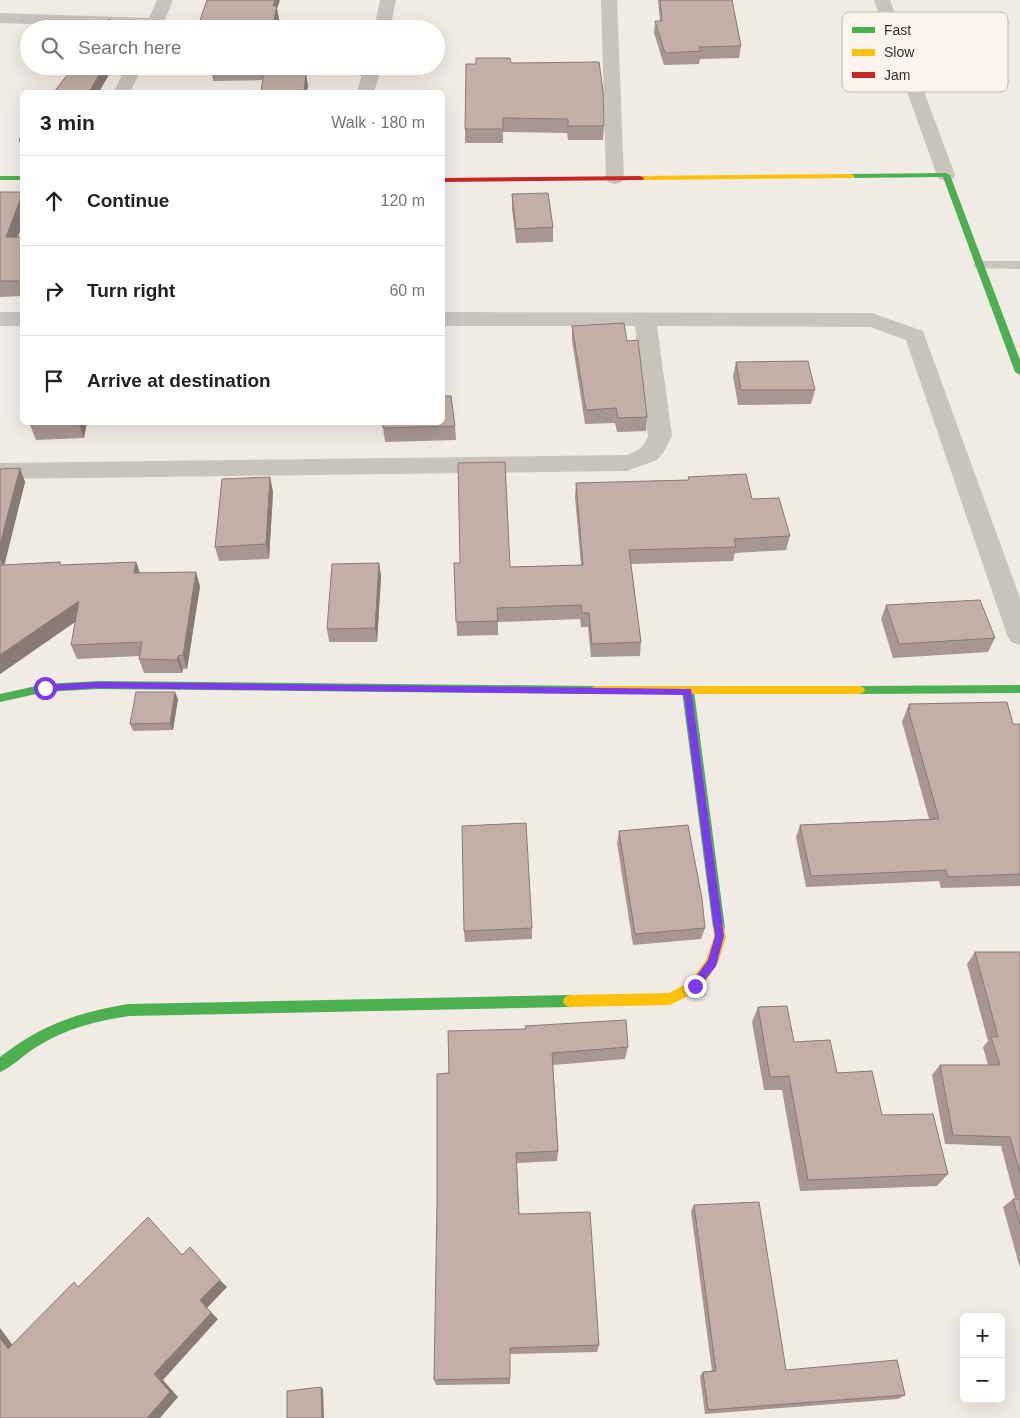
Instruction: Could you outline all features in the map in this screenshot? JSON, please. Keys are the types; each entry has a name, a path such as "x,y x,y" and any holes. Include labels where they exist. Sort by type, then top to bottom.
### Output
{"street":[{"path":"157,20 165,0"},
{"path":"384,20 388,0"},
{"path":"609,0 615,178"},
{"path":"882,0 886,12"},
{"path":"0,18 38,20"},
{"path":"123,90 130,75"},
{"path":"367,90 371,75"},
{"path":"915,92 1020,372"},
{"path":"445,180 946,176"},
{"path":"0,178 20,178"},
{"path":"0,318 20,318"},
{"path":"445,319 872,320 915,336 1020,635"},
{"path":"0,471 627,462 646,457 656,448 660,436 645,319"},
{"path":"0,698 45,688 98,685 688,692 1020,689"},
{"path":"0,1065 28,1042 58,1025 91,1015 129,1010 670,999 695,986 712,962 720,936 688,692"}],"lane":[{"path":"980,265 1020,265"}],"building":[{"path":"207,0 275,0 273,6 277,6 274,20 200,20"},
{"path":"660,0 732,0 741,46 699,47 701,51 665,53 655,21 662,21"},
{"path":"476,58 510,58 511,63 599,62 603,91 604,126 568,126 568,119 503,118 503,129 465,129 466,64 476,64"},
{"path":"67,75 99,75 90,90 56,90"},
{"path":"263,75 306,75 304,90 261,90"},
{"path":"0,192 20,192 20,200 6,237 20,237 20,281 0,281"},
{"path":"548,193 553,227 516,229 512,194"},
{"path":"624,323 627,341 638,340 647,417 618,418 616,408 586,410 572,326"},
{"path":"808,361 815,390 741,390 736,362"},
{"path":"445,396 451,396 455,426 383,428 383,425 445,425"},
{"path":"505,462 510,567 583,565 576,483 689,480 688,477 746,474 752,499 779,498 790,536 734,539 736,547 629,550 641,642 592,644 589,613 582,613 581,605 497,608 498,621 456,622 454,563 460,563 458,463"},
{"path":"20,468 0,544 0,469"},
{"path":"270,477 266,544 215,547 222,479"},
{"path":"60,562 60,565 136,562 134,573 196,572 183,655 178,656 177,660 139,659 142,642 71,645 79,601 0,655 0,566"},
{"path":"379,563 375,628 327,629 332,564"},
{"path":"980,600 995,638 899,644 886,605"},
{"path":"136,692 175,692 170,723 130,724"},
{"path":"1007,702 1013,724 1020,724 1020,874 948,877 946,870 811,876 800,825 939,819 908,709 910,709 909,704"},
{"path":"526,823 532,928 464,931 462,826"},
{"path":"688,825 702,899 705,928 635,934 619,831"},
{"path":"975,952 1020,952 1020,1173 1010,1137 953,1135 940,1065 1000,1065 991,1037 998,1037"},
{"path":"787,1006 794,1042 830,1040 837,1073 872,1071 882,1115 933,1114 948,1174 808,1180 789,1076 770,1077 758,1007"},
{"path":"626,1020 628,1047 552,1053 558,1151 516,1153 519,1214 590,1212 599,1345 510,1348 510,1378 434,1380 437,1074 449,1073 448,1031 526,1029 525,1026"},
{"path":"1013,1199 1020,1199 1020,1224"},
{"path":"759,1202 786,1370 897,1360 905,1395 708,1410 703,1372 716,1371 694,1205"},
{"path":"148,1217 182,1255 190,1247 220,1280 200,1300 211,1313 154,1374 170,1392 147,1418 0,1418 0,1338 8,1349 74,1282 78,1287"},
{"path":"321,1387 322,1418 287,1418 287,1391"}],"traffic: fast":[{"path":"851,176 946,175 1020,372"},
{"path":"0,178 20,178"},
{"path":"0,698 45,688 98,685 596,690"},
{"path":"859,690 1020,689"},
{"path":"688,691 719,928"},
{"path":"0,1065 31,1042 60,1027 91,1017 129,1010 570,1001"}],"traffic: slow":[{"path":"640,178 851,176"},
{"path":"596,690 859,690"},
{"path":"570,1001 670,999 695,986 712,963 720,937 719,928"}],"traffic: jam":[{"path":"445,180 640,178"}],"route":[{"path":"45,688 98,685 688,692 720,936 712,962 695,986"}]}
